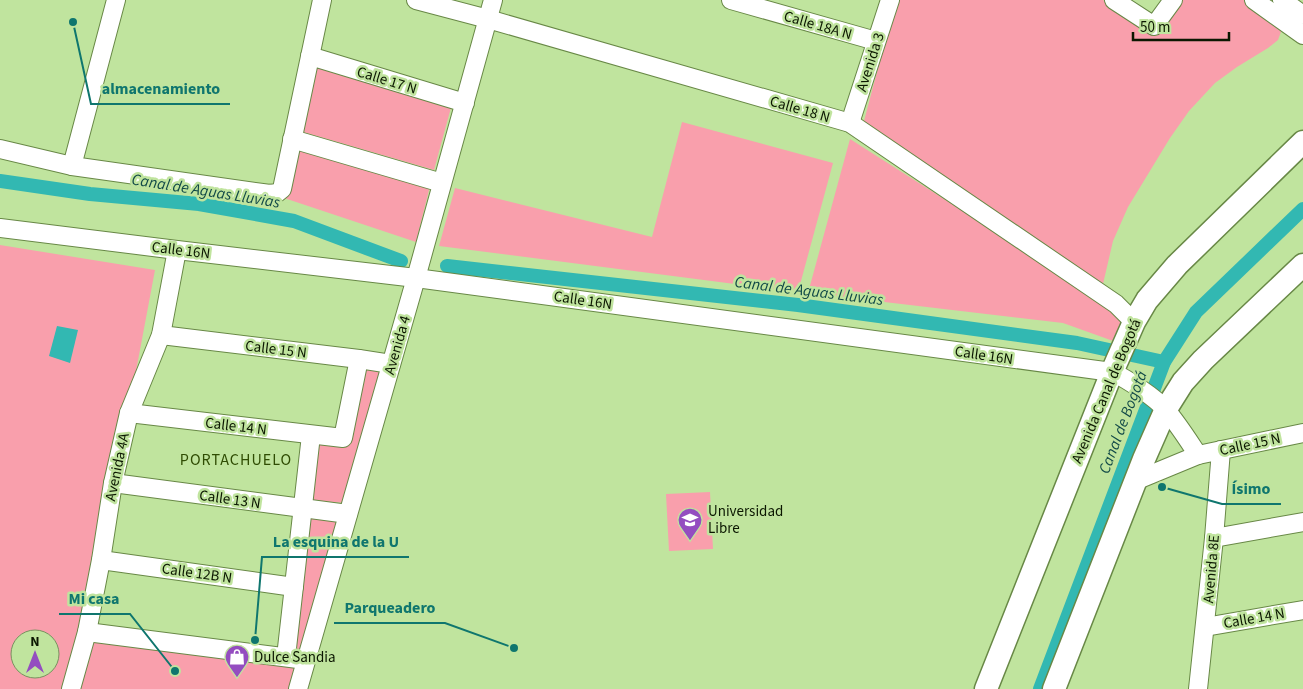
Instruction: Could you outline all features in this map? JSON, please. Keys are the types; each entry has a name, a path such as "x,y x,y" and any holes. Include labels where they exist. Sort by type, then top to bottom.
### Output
{"main road":[{"name":"Avenida Canal de Bogotá","path":"986,689 1117,370 1131,328 1147,300 1177,265 1303,142"},
{"path":"1054,689 1152,438 1161,405 1203,360 1303,265"}],"street":[{"path":"72,166 116,0"},
{"path":"0,149 72,166 270,194 277,193 282,189 322,0"},
{"name":"Calle 18 N","path":"416,0 850,123 1116,304 1131,328"},
{"name":"Avenida 4","path":"298,689 416,278 493,0"},
{"name":"Calle 18A N","path":"731,0 876,41"},
{"name":"Avenida 3","path":"850,123 890,0"},
{"path":"1114,0 1154,26 1172,0"},
{"path":"1254,0 1303,35"},
{"path":"1282,0 1303,15"},
{"name":"Calle 17 N","path":"310,56 465,103"},
{"path":"292,139 442,184"},
{"name":"Calle 16N","path":"0,228 416,278 1117,370 1161,405"},
{"name":"Avenida 4A","path":"71,689 87,632 113,483 129,413 161,335 177,250"},
{"name":"Calle 15 N","path":"161,335 391,364"},
{"name":"Calle 14 N","path":"129,413 343,438 359,359"},
{"name":"Calle 15 N","path":"1161,405 1198,455"},
{"name":"Calle 15 N","path":"1135,481 1198,455 1303,433"},
{"path":"286,657 311,435"},
{"name":"Avenida 8E","path":"1198,689 1221,450"},
{"name":"Calle 13 N","path":"113,483 348,514"},
{"path":"1214,538 1303,522"},
{"name":"Calle 12B N","path":"101,560 294,587"},
{"name":"Calle 14 N","path":"1205,627 1303,610"},
{"path":"87,632 306,660"}],"shaded area":[{"path":"896,0 1103,0 1154,32 1176,0 1252,0 1282,29 1278,40 1215,83 1189,111 1170,138 1128,207 1113,241 1103,284 897,151 864,121"},
{"path":"315,65 452,104 434,170 296,130"},
{"path":"682,122 833,163 798,292 439,246 455,188 652,237"},
{"path":"850,139 1115,308 1124,316 1116,342 1063,323 808,293"},
{"path":"295,145 430,186 416,242 284,198"},
{"path":"0,245 155,270 87,632 306,660 298,689 0,689"},
{"path":"363,359 387,363 346,503 308,500 316,433 347,436"},
{"path":"710,492 713,549 669,551 666,494"},
{"path":"307,509 343,512 304,654 290,653"}],"water":[{"path":"57,326 78,330 70,363 49,356"}],"waterway":[{"name":"Canal de Aguas Lluvias","path":"0,181 90,194 199,204 294,221 401,261"},
{"name":"Canal de Bogotá","path":"1040,689 1164,362 1196,312 1303,209"},
{"name":"Canal de Aguas Lluvias","path":"447,266 798,305 1077,343 1164,362"}],"place":[{"name":"almacenamiento","path":"73,22"},
{"name":"Ísimo","path":"1162,487"},
{"name":"Universidad Libre","path":"690,541"},
{"name":"La esquina de la U","path":"255,640"},
{"name":"Parqueadero","path":"514,648"},
{"name":"Mi casa","path":"175,671"},
{"name":"Dulce Sandia","path":"237,678"}],"district":[{"name":"PORTACHUELO","path":"236,459"}]}
